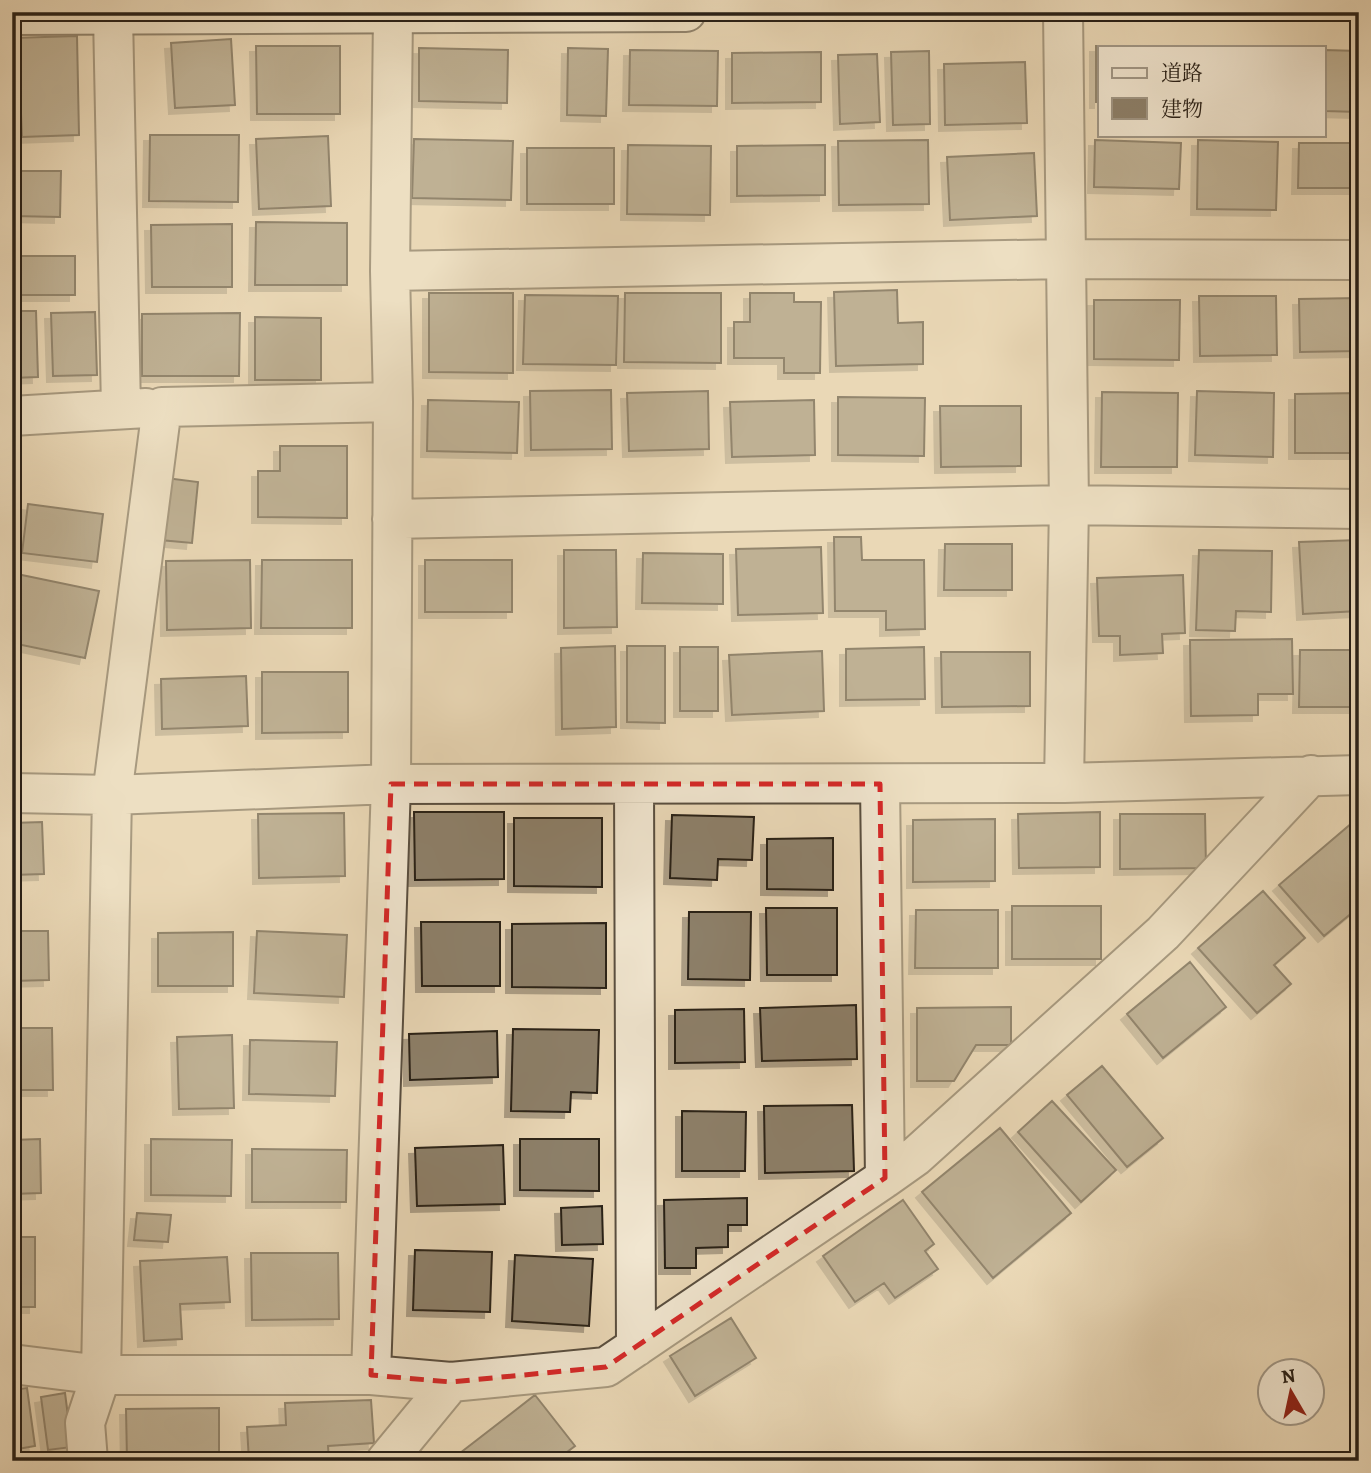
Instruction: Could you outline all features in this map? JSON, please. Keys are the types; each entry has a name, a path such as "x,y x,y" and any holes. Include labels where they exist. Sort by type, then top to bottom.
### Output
{"street":[{"path":"12,15 686,12"},
{"path":"1063,12 1069,505 1065,783"},
{"path":"113,15 121,409"},
{"path":"371,1375 391,784 393,402 390,271 393,15"},
{"path":"390,271 1066,259 1359,260"},
{"path":"12,416 162,407 393,402"},
{"path":"88,1461 85,1423 101,1375 112,795 162,407"},
{"path":"392,519 1069,505 1359,509"},
{"path":"12,1364 101,1375 371,1375 451,1382 606,1367 916,1156 1163,933 1311,775"},
{"path":"12,793 112,795 391,784 1065,783 1359,775"},
{"path":"634,784 636,1347"},
{"path":"880,784 885,1178"},
{"path":"386,1461 451,1382"}],"highlighted area":[{"path":"391,784 880,784 885,1178 606,1367 451,1382 371,1375"}],"building":[{"path":"77,36 79,135 22,137 21,114 12,114 12,38"},
{"path":"231,39 235,105 175,108 171,43"},
{"path":"256,46 340,46 340,114 257,114"},
{"path":"1096,46 1098,46 1098,102"},
{"path":"419,48 508,50 507,103 419,101"},
{"path":"568,48 608,49 606,116 567,115"},
{"path":"630,50 718,51 717,106 629,105"},
{"path":"1326,50 1359,51 1359,112 1326,111"},
{"path":"929,51 930,124 893,125 891,52"},
{"path":"821,52 821,102 732,103 732,53"},
{"path":"877,54 880,122 840,124 838,55"},
{"path":"1025,62 1027,123 945,125 944,64"},
{"path":"150,135 239,135 238,202 149,201"},
{"path":"328,136 331,206 259,209 256,139"},
{"path":"414,139 513,141 511,200 412,198"},
{"path":"928,140 929,204 839,205 838,141"},
{"path":"1095,140 1181,143 1179,189 1094,187"},
{"path":"1198,140 1278,142 1276,210 1197,209"},
{"path":"1299,143 1359,143 1359,188 1298,188"},
{"path":"628,145 711,146 710,215 627,214"},
{"path":"825,145 825,195 737,196 737,146"},
{"path":"527,148 614,148 614,204 527,204"},
{"path":"1034,153 1037,216 950,220 947,157"},
{"path":"12,171 61,171 60,217 12,216"},
{"path":"256,222 347,223 347,285 255,285"},
{"path":"232,224 232,287 152,287 151,225"},
{"path":"12,256 75,256 75,295 12,295"},
{"path":"897,290 898,323 923,322 923,364 836,366 834,292"},
{"path":"429,293 513,293 513,373 429,372"},
{"path":"625,293 721,293 721,363 624,362"},
{"path":"750,293 794,293 794,302 821,302 820,373 784,373 784,358 734,358 734,322 750,322"},
{"path":"525,295 618,296 616,365 523,364"},
{"path":"1199,296 1276,296 1277,355 1200,356"},
{"path":"1359,298 1359,351 1300,352 1299,299"},
{"path":"1094,300 1180,300 1179,360 1094,359"},
{"path":"12,311 36,311 38,377 12,378"},
{"path":"95,312 97,375 53,376 51,313"},
{"path":"240,313 239,376 142,376 142,314"},
{"path":"255,317 321,318 321,380 255,380"},
{"path":"611,390 612,449 531,450 530,391"},
{"path":"708,391 709,449 629,451 627,393"},
{"path":"1197,391 1274,393 1273,457 1195,455"},
{"path":"1102,392 1178,393 1177,467 1101,467"},
{"path":"1359,393 1359,453 1295,453 1295,394"},
{"path":"838,397 925,398 924,456 838,455"},
{"path":"428,400 519,402 517,453 427,451"},
{"path":"814,400 815,455 732,457 730,402"},
{"path":"940,406 1021,406 1021,466 941,467"},
{"path":"280,446 347,446 347,518 258,517 258,471 280,471"},
{"path":"166,478 198,482 192,543 160,540"},
{"path":"28,504 103,514 97,562 22,553"},
{"path":"834,537 861,537 862,560 924,560 925,629 886,630 886,611 835,611"},
{"path":"1359,540 1359,611 1303,614 1299,542"},
{"path":"945,544 1012,544 1012,590 944,590"},
{"path":"821,547 823,613 738,615 736,549"},
{"path":"564,550 616,550 617,627 564,628"},
{"path":"1199,550 1272,551 1271,612 1236,611 1235,631 1196,630"},
{"path":"643,553 723,554 723,604 642,603"},
{"path":"250,560 251,628 167,630 166,561"},
{"path":"262,560 352,560 352,628 261,628"},
{"path":"425,560 512,560 512,612 425,612"},
{"path":"17,574 99,591 85,658 12,643 12,595"},
{"path":"1183,575 1185,633 1162,634 1163,653 1120,655 1120,636 1099,636 1097,578"},
{"path":"1292,639 1293,694 1258,694 1258,715 1191,716 1190,640"},
{"path":"615,646 616,727 562,729 561,648"},
{"path":"627,646 665,646 665,723 627,722"},
{"path":"680,647 718,647 718,711 680,711"},
{"path":"924,647 925,699 846,700 846,649"},
{"path":"1300,650 1359,650 1359,707 1299,707"},
{"path":"822,651 824,711 732,715 729,655"},
{"path":"941,652 1030,652 1030,706 942,707"},
{"path":"262,672 348,672 348,732 262,733"},
{"path":"246,676 248,726 162,729 161,679"},
{"path":"414,812 504,812 504,879 415,880"},
{"path":"1100,812 1100,867 1019,868 1018,814"},
{"path":"344,813 345,876 259,878 258,814"},
{"path":"1120,814 1205,814 1206,868 1120,869"},
{"path":"672,815 754,817 752,860 718,859 717,880 670,878"},
{"path":"1359,817 1359,907 1324,936 1279,885"},
{"path":"514,818 602,818 602,887 514,886"},
{"path":"995,819 995,881 913,882 913,820"},
{"path":"42,822 44,874 12,875 12,823"},
{"path":"833,838 833,890 767,889 767,839"},
{"path":"1263,891 1305,938 1274,965 1291,984 1257,1013 1198,948"},
{"path":"1012,906 1101,906 1101,959 1012,959"},
{"path":"766,908 837,908 837,975 767,975"},
{"path":"916,910 998,910 998,968 915,968"},
{"path":"689,912 751,912 750,980 688,979"},
{"path":"421,922 500,922 500,986 422,986"},
{"path":"606,923 606,988 512,987 512,924"},
{"path":"12,931 48,931 49,980 12,981"},
{"path":"257,931 347,935 344,997 254,993"},
{"path":"233,932 233,986 158,986 158,933"},
{"path":"1190,962 1226,1007 1163,1058 1127,1014"},
{"path":"856,1005 857,1059 762,1061 760,1008"},
{"path":"1011,1007 1011,1045 976,1045 954,1081 917,1081 917,1008"},
{"path":"744,1009 745,1062 675,1063 675,1010"},
{"path":"12,1028 52,1028 53,1090 12,1090"},
{"path":"513,1029 599,1030 597,1093 571,1092 570,1112 511,1111"},
{"path":"497,1031 498,1077 410,1080 409,1034"},
{"path":"232,1035 234,1108 179,1109 177,1037"},
{"path":"250,1040 337,1042 335,1096 249,1094"},
{"path":"1102,1066 1163,1138 1127,1167 1067,1095"},
{"path":"1052,1101 1116,1170 1081,1202 1018,1132"},
{"path":"852,1105 854,1171 765,1173 764,1106"},
{"path":"682,1111 746,1112 745,1171 682,1171"},
{"path":"1000,1128 1071,1213 993,1278 922,1192"},
{"path":"40,1139 41,1193 12,1194 12,1140"},
{"path":"151,1139 232,1140 231,1196 151,1195"},
{"path":"520,1139 599,1139 599,1191 520,1190"},
{"path":"503,1145 505,1204 417,1206 415,1148"},
{"path":"252,1149 347,1150 346,1202 252,1202"},
{"path":"747,1198 747,1225 728,1225 728,1247 696,1248 696,1268 665,1268 664,1200"},
{"path":"903,1200 934,1244 925,1251 938,1269 895,1298 884,1283 855,1302 823,1256"},
{"path":"602,1206 603,1244 562,1245 561,1208"},
{"path":"137,1213 171,1215 168,1242 134,1240"},
{"path":"12,1237 35,1237 35,1307 12,1307"},
{"path":"415,1250 492,1252 490,1312 413,1310"},
{"path":"251,1253 338,1253 339,1319 252,1320"},
{"path":"515,1255 593,1259 589,1326 512,1321"},
{"path":"227,1257 230,1302 180,1304 182,1339 144,1341 140,1261"},
{"path":"731,1318 756,1358 695,1396 670,1356"},
{"path":"27,1388 35,1446 12,1450 12,1390"},
{"path":"65,1393 72,1447 48,1450 41,1397"},
{"path":"535,1395 575,1446 555,1461 451,1460"},
{"path":"371,1400 374,1443 328,1446 329,1461 249,1461 247,1427 286,1425 285,1403"},
{"path":"219,1408 219,1461 127,1461 126,1409"}]}
